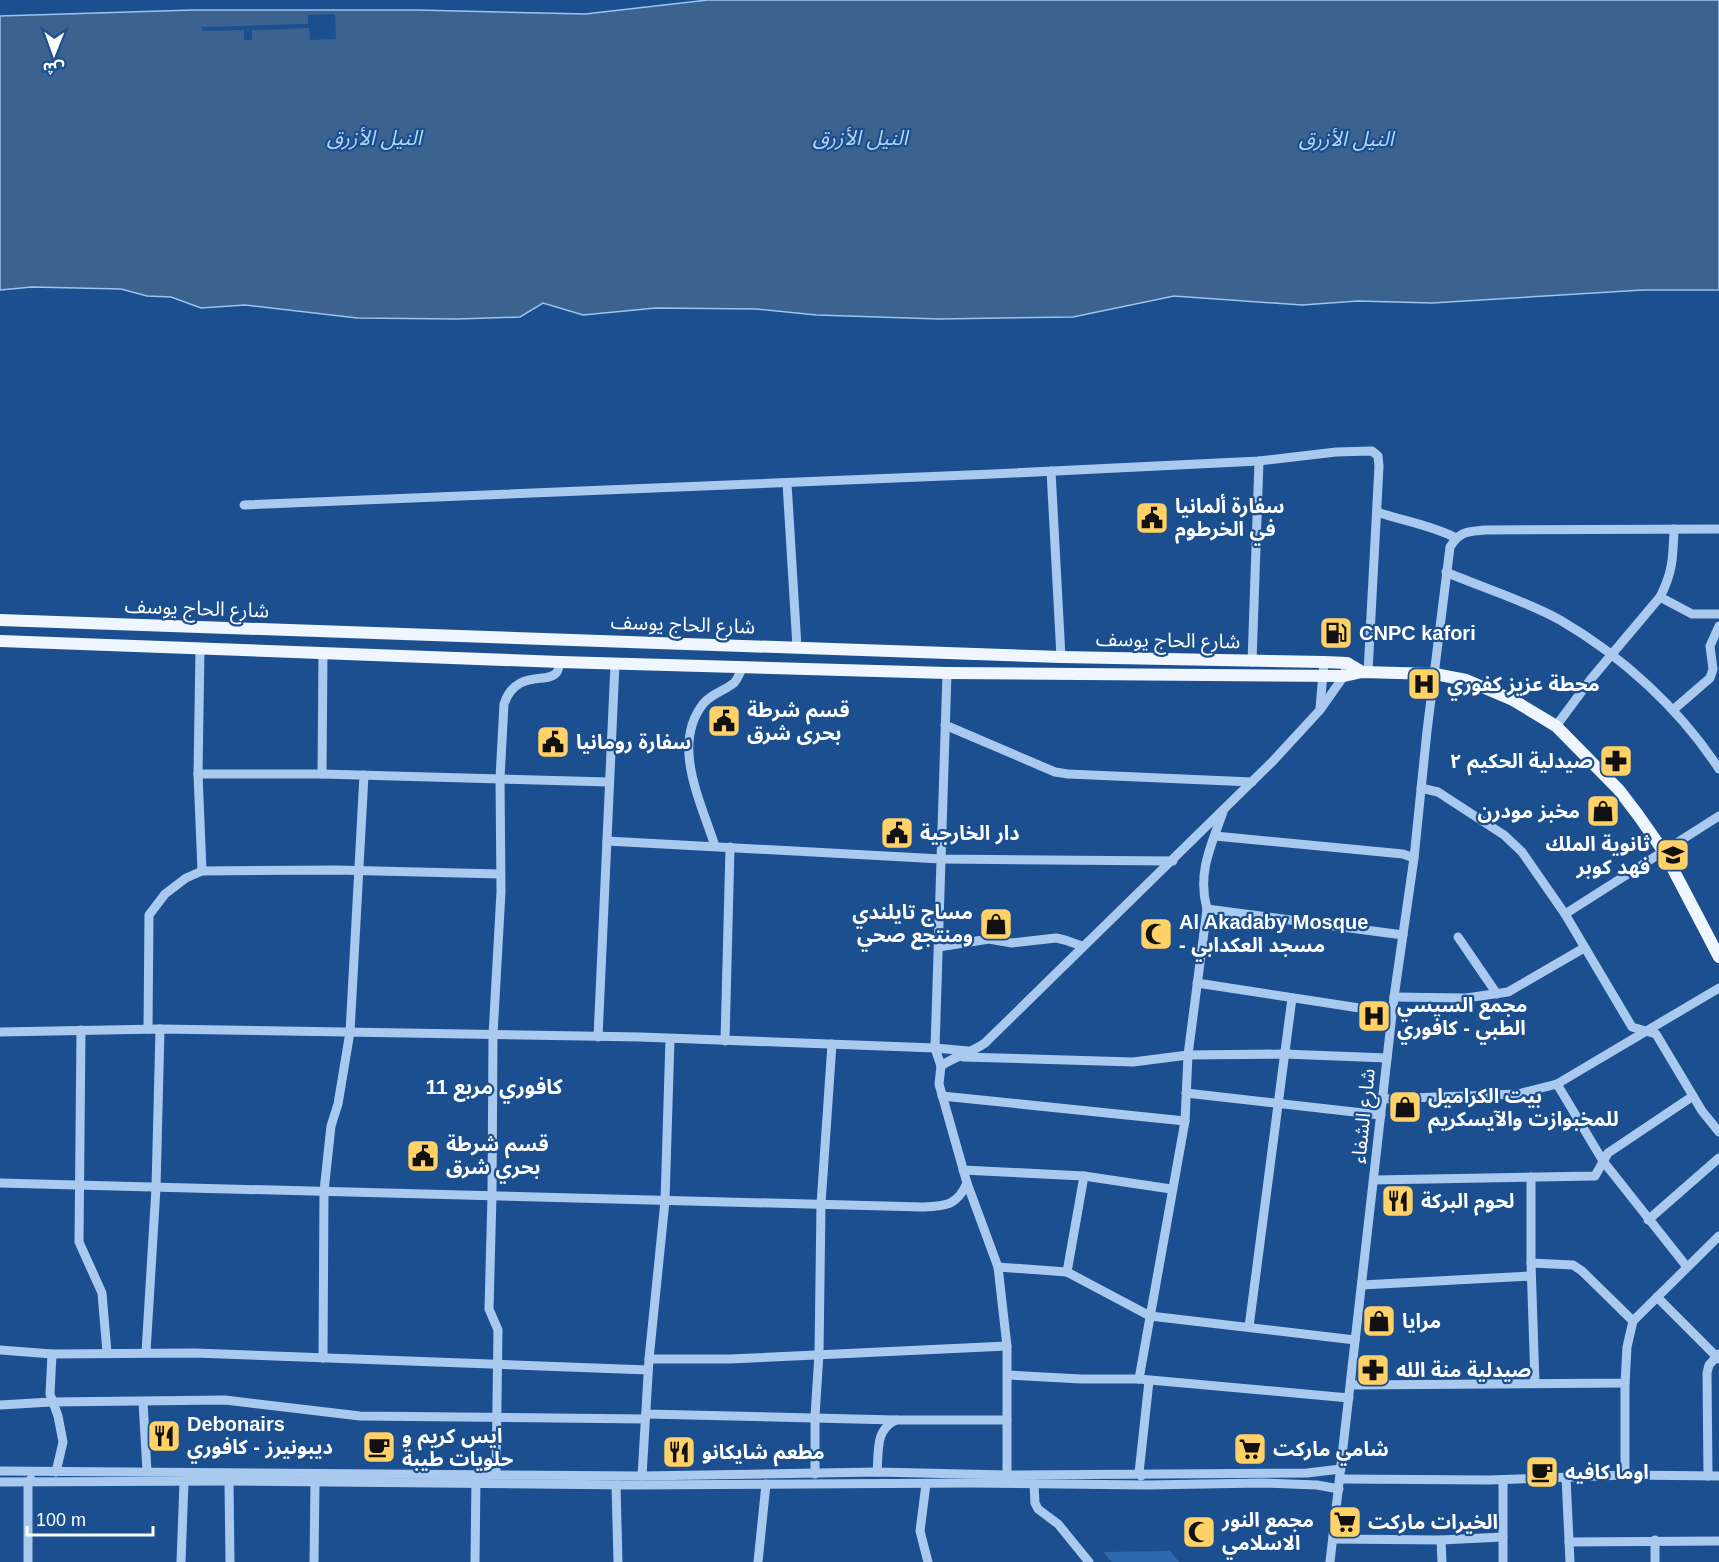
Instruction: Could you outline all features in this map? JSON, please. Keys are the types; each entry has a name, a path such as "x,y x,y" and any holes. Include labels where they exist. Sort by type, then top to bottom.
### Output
{"main road":[{"name":"شارع الحاج يوسف","path":"0,620 1061,657 1324,662 1347,663 1365,672"},
{"name":"شارع الحاج يوسف","path":"0,641 615,664 947,673 1323,676 1344,676 1365,672 1435,674 1466,680 1497,692 1556,726 1619,790 1664,852 1719,957"},
{"path":"742,645 743,667"}],"street":[{"path":"244,505 1051,471 1259,461 1336,452 1372,451 1378,456 1377,512 1365,672"},
{"path":"1252,662 1259,461"},
{"path":"1051,471 1061,657"},
{"path":"786,483 797,647"},
{"path":"1377,512 1432,528 1456,538 1468,532 1485,530 1719,529"},
{"path":"1556,726 1660,597 1669,579 1674,529"},
{"name":"شارع الشفاء","path":"1330,1562 1392,1013 1414,858 1446,572 1450,547 1456,538"},
{"path":"1446,572 1559,620 1612,654 1672,710 1704,747 1719,769"},
{"path":"1660,597 1692,614 1719,614"},
{"path":"1672,710 1710,678 1713,669 1710,646 1719,626"},
{"path":"200,649 198,774 202,871"},
{"path":"322,774 323,653"},
{"path":"496,1474 498,1330 489,1309 493,1035 504,704 513,686 557,673 560,662"},
{"path":"1320,710 1324,662"},
{"path":"941,1066 955,1057 973,1051 985,1042 1082,946 1173,861 1320,710 1344,676 1347,663"},
{"path":"598,1037 615,664"},
{"path":"715,846 692,774 688,750 689,733 694,716 707,699 735,682 743,667"},
{"path":"947,673 936,1048 941,1066 939,1084 942,1096 967,1183 998,1267 1007,1346 1007,1475"},
{"path":"945,725 1055,772 1252,782"},
{"path":"198,774 322,774 609,782"},
{"path":"323,1358 324,1191 330,1126 338,1104 350,1032 363,775"},
{"path":"1421,788 1438,792 1504,835 1522,852 1566,914 1632,1026 1656,1034 1693,1096 1719,1132"},
{"path":"1147,1485 1139,1473 1150,1317 1185,1121 1188,1055 1207,909 1202,877 1224,810"},
{"path":"1566,914 1719,816"},
{"path":"1215,836 1403,854 1414,858"},
{"path":"607,841 941,859 1173,861"},
{"path":"725,1041 730,847"},
{"path":"148,1029 149,915 165,894 186,878 202,871 500,874"},
{"path":"1207,909 1403,935"},
{"path":"1458,937 1497,994"},
{"path":"939,947 989,939 1012,943 1056,938 1082,946"},
{"path":"1394,997 1466,998 1508,992 1584,948"},
{"path":"1197,983 1392,1013"},
{"path":"1383,1099 1518,1094 1557,1084 1719,988"},
{"path":"1249,1327 1292,998"},
{"path":"0,1032 160,1029 350,1032 670,1039 973,1051"},
{"path":"146,1352 156,1188 160,1029"},
{"path":"81,1030 79,1242 102,1293 107,1353"},
{"path":"642,1476 648,1370 665,1201 670,1039"},
{"path":"815,1474 821,1204 832,1044"},
{"path":"955,1057 1133,1062 1188,1055 1284,1054 1387,1058"},
{"path":"1557,1084 1603,1161 1687,1267"},
{"path":"1186,1093 1381,1115"},
{"path":"942,1096 1185,1121"},
{"path":"1374,1180 1596,1176 1608,1153 1693,1096"},
{"path":"1648,1220 1719,1158"},
{"path":"963,1170 1084,1176 1171,1190"},
{"path":"1067,1272 1084,1176"},
{"path":"1531,1177 1531,1276 1535,1383"},
{"path":"0,1183 940,1206 953,1202 961,1196 967,1183"},
{"path":"1625,1475 1625,1383 1627,1347 1633,1321 1719,1236"},
{"path":"1531,1263 1573,1265 1633,1321"},
{"path":"998,1267 1067,1272 1150,1317 1355,1340"},
{"path":"1362,1285 1531,1276"},
{"path":"1657,1297 1718,1357 1709,1365 1707,1373 1708,1476"},
{"path":"649,1359 730,1359 819,1353 1007,1346"},
{"path":"0,1350 52,1354 146,1352 648,1370"},
{"path":"52,1354 51,1402 58,1416 63,1442 56,1472"},
{"path":"1008,1375 1144,1380 1349,1398"},
{"path":"1351,1385 1625,1383"},
{"path":"0,1405 51,1402 225,1400 360,1416 496,1418 815,1416 1007,1420"},
{"path":"143,1402 147,1471"},
{"path":"877,1472 881,1433 885,1425 896,1419"},
{"path":"0,1471 195,1472 616,1485 1299,1484 1340,1479 1503,1480 1625,1475 1719,1476"},
{"path":"28,1562 28,1482 39,1471"},
{"path":"181,1562 184,1482 195,1472"},
{"path":"0,1482 315,1482 476,1479 496,1474 642,1476 877,1472 1007,1475 1307,1473 1340,1479"},
{"path":"1566,1477 1570,1562"},
{"path":"475,1562 476,1479"},
{"path":"1503,1480 1503,1562"},
{"path":"229,1481 230,1562"},
{"path":"314,1562 315,1482"},
{"path":"758,1562 766,1484"},
{"path":"926,1484 920,1531 928,1562"},
{"path":"1034,1484 1035,1503 1038,1509 1058,1524 1089,1562"},
{"path":"616,1485 618,1562"},
{"path":"1333,1539 1441,1540 1503,1537"},
{"path":"1441,1540 1442,1562"},
{"path":"1654,1540 1654,1562"},
{"path":"1569,1542 1719,1541"}],"shaded area":[{"path":"1170,1551 1179,1562 1112,1562 1103,1552"}],"water":[{"name":"النيل الأزرق","path":"708,0 1719,0 1719,290 1643,290 1432,303 1358,301 1302,305 1174,296 1073,317 939,319 816,315 756,309 656,308 583,315 543,303 520,317 458,319 357,318 245,305 201,308 171,297 147,296 121,289 32,287 0,290 0,16 193,10 417,10 585,14"}],"pier":[{"path":"335,14 336,39 310,40 309,28 252,30 252,40 244,40 244,30 202,31 202,27 308,24 308,15"}],"place":[{"name":"سفارة ألمانيا في الخرطوم","path":"1152,518"},
{"name":"CNPC kafori","path":"1336,633"},
{"name":"محطة عزيز كفوري","path":"1424,684"},
{"name":"قسم شرطة بحرى شرق","path":"724,721"},
{"name":"سفارة رومانيا","path":"553,742"},
{"name":"صيدلية الحكيم ٢","path":"1616,761"},
{"name":"مخبز مودرن","path":"1603,811"},
{"name":"دار الخارجية","path":"897,833"},
{"name":"ثانوية الملك فهد كوبر","path":"1673,855"},
{"name":"مساج تايلندي ومنتجع صحي","path":"996,924"},
{"name":"Al Akadaby Mosque - مسجد العكدابي","path":"1156,934"},
{"name":"مجمع السيسي الطبي - كافوري","path":"1374,1016"},
{"name":"بيت الكراميل للمخبوازت والآيسكريم","path":"1405,1107"},
{"name":"قسم شرطة بحري شرق","path":"423,1156"},
{"name":"لحوم البركة","path":"1398,1201"},
{"name":"مرايا","path":"1379,1321"},
{"name":"صيدلية منة الله","path":"1373,1370"},
{"name":"Debonairs ديبونيرز - كافوري","path":"164,1436"},
{"name":"ايس كريم و حلويات طيبة","path":"379,1447"},
{"name":"شامي ماركت","path":"1250,1449"},
{"name":"مطعم شايكانو","path":"679,1452"},
{"name":"اوما كافيه","path":"1542,1472"},
{"name":"الخيرات ماركت","path":"1345,1522"},
{"name":"مجمع النور الاسلامي","path":"1199,1532"}],"district":[{"name":"كافوري مربع 11","path":"494,1087"}]}
